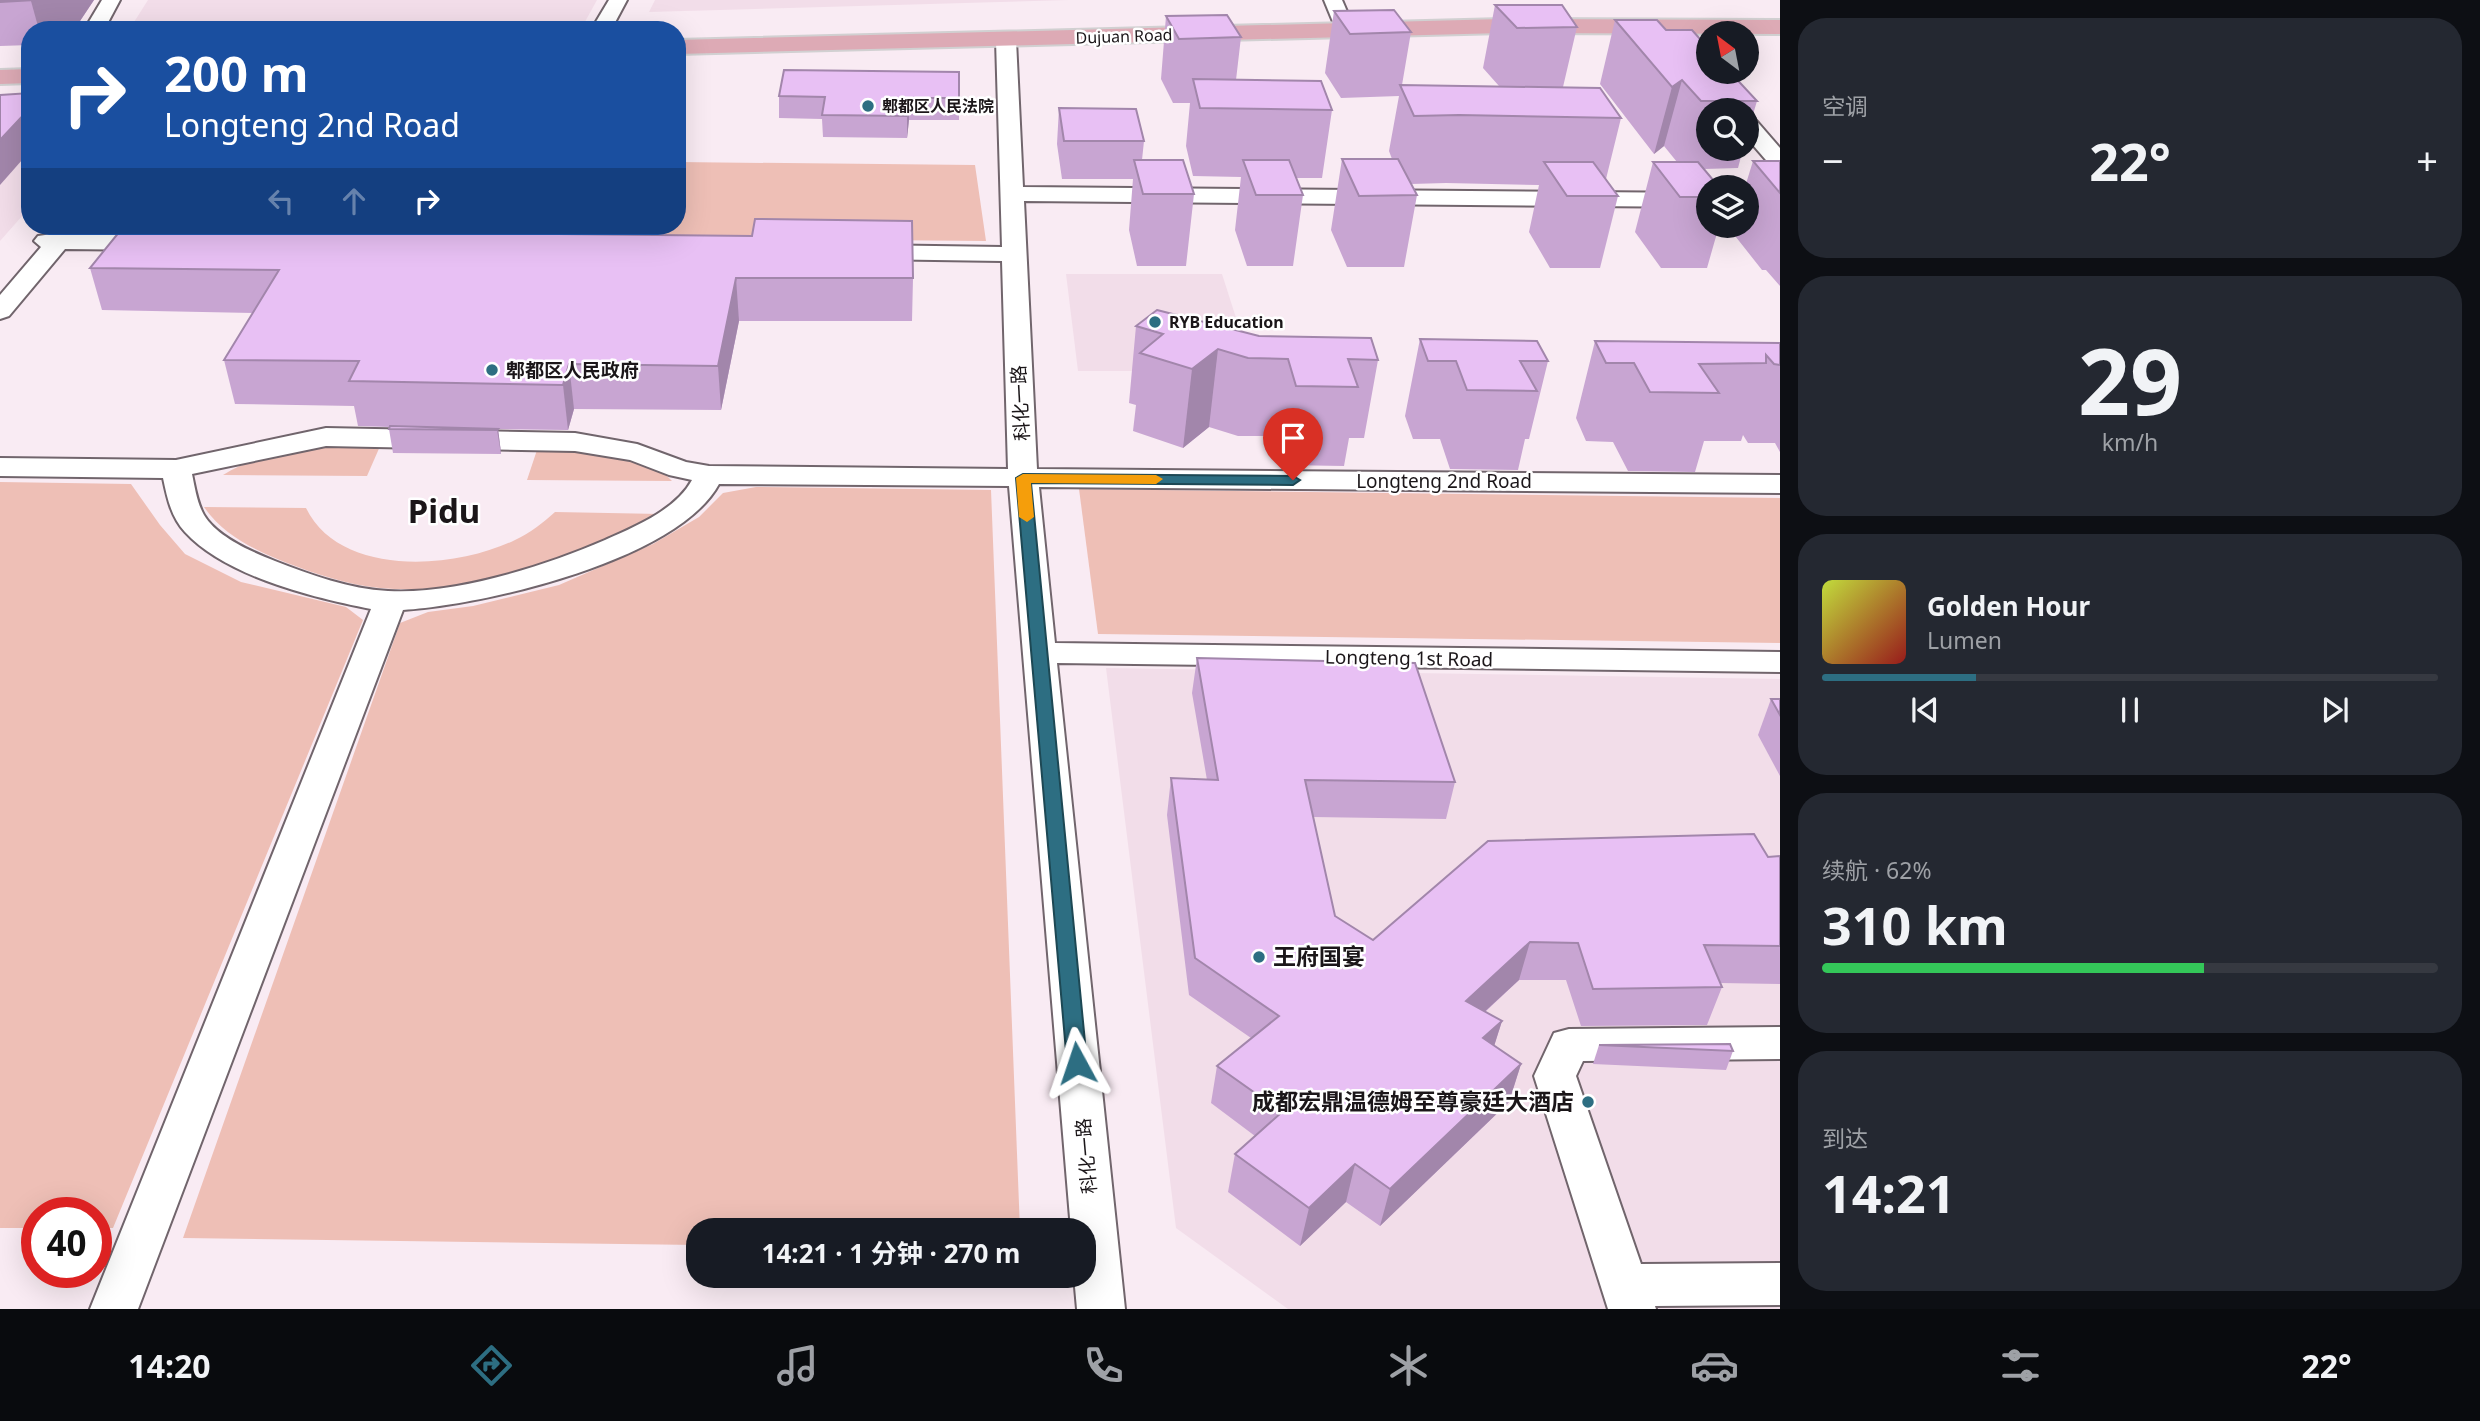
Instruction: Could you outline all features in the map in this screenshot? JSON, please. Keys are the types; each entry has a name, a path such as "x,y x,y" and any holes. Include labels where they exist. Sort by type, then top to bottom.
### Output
{"main road":[{"name":"Dujuan Road","path":"686,56 1345,30 1503,26 1780,27"},
{"name":"Dujuan Road","path":"686,47 1508,35 1674,40 1696,37"},
{"path":"1759,36 1780,36"},
{"path":"0,67 21,66"},
{"path":"0,77 21,76"}],"street":[{"path":"99,21 111,0"},
{"path":"606,21 618,0"},
{"path":"1333,0 1345,30"},
{"name":"科化一路","path":"1005,44 1023,478 1101,1309"},
{"path":"1759,138 1780,162"},
{"path":"1011,194 1696,200"},
{"path":"0,294 58,235"},
{"path":"0,311 58,235"},
{"path":"73,235 183,243"},
{"path":"847,252 1013,254"},
{"name":"Longteng 2nd Road","path":"0,467 176,469 326,437 575,442 637,453 679,469 709,475 1780,484"},
{"path":"176,469 181,492 194,524 221,547 272,571 338,592 390,601 463,593 514,581 581,560 625,542 672,516 696,497 709,475"},
{"path":"114,1309 390,601"},
{"name":"Longteng 1st Road","path":"1039,653 1780,662"},
{"path":"1780,1043 1569,1045 1555,1076 1628,1297 1780,1284"}],"shaded area":[{"path":"148,0 597,0 585,21 135,21"},
{"path":"655,0 1069,0 649,12"},
{"path":"0,96 21,96 21,217 0,241"},
{"path":"686,162 975,165 986,241 314,235 686,235"},
{"name":"RYB Education","path":"1066,274 1222,274 1253,371 1078,371"},
{"path":"381,444 367,476 223,475 260,458 299,449"},
{"path":"538,447 591,450 628,456 660,470 672,481 527,480"},
{"path":"0,482 131,484 185,554 241,582 346,607 363,620 113,1228 112,1197 21,1197 21,1228 0,1228"},
{"path":"756,487 991,490 1020,1218 686,1218 686,1245 183,1238 400,623 428,612 473,606 559,585 653,544 699,517 723,493"},
{"path":"1079,489 1780,498 1780,643 1098,634"},
{"path":"204,507 306,508 322,531 345,547 372,557 401,561 432,561 490,550 526,534 555,512 661,514 561,560 489,580 453,587 416,589 356,584 287,563 231,534"},
{"path":"1106,668 1780,679 1780,1309 1288,1309 1176,1228"}],"building":[{"path":"0,0 35,0 0,2"},
{"path":"1495,5 1562,5 1577,27 1517,28"},
{"path":"1394,10 1411,32 1350,34 1334,11"},
{"path":"1227,15 1241,37 1179,39 1166,16"},
{"path":"1615,20 1657,20 1666,30 1692,30 1696,34 1696,84 1741,84 1754,98 1698,98 1682,80 1672,87"},
{"path":"784,70 959,72 959,98 909,98 907,116 822,115 825,97 779,96"},
{"path":"1193,79 1321,81 1332,110 1200,108"},
{"path":"1400,85 1600,88 1621,118 1414,116"},
{"path":"21,94 21,118 0,140 0,95"},
{"path":"1059,108 1136,109 1144,141 1064,141"},
{"path":"1342,159 1398,159 1417,195 1359,196"},
{"path":"1134,160 1183,160 1194,194 1143,194"},
{"path":"1243,160 1289,160 1303,195 1256,195"},
{"path":"1753,161 1780,161 1780,193"},
{"path":"1544,162 1593,162 1618,196 1567,196"},
{"path":"1653,162 1698,162 1709,175 1696,175 1696,197 1680,197"},
{"path":"755,219 912,221 913,278 736,278 718,366 569,364 563,385 349,381 359,361 224,360 279,270 90,268 117,235 752,236"},
{"path":"1157,310 1259,336 1371,338 1378,360 1348,359 1358,387 1296,386 1288,359 1248,358 1218,349 1192,369 1140,353 1163,334 1136,326"},
{"path":"1420,339 1537,341 1548,361 1520,361 1537,391 1467,390 1456,361 1428,361"},
{"path":"1595,341 1780,343 1780,365 1774,364 1766,355 1766,363 1699,364 1719,393 1650,392 1634,363 1606,363"},
{"path":"390,426 498,429 389,429"},
{"path":"1197,658 1415,663 1455,782 1305,780 1335,916 1373,940 1488,841 1754,834 1768,857 1780,856 1780,946 1704,945 1722,987 1593,989 1578,943 1530,942 1466,1001 1502,1021 1483,1038 1521,1064 1390,1189 1355,1164 1309,1208 1235,1154 1282,1112 1217,1066 1279,1016 1195,958 1171,778 1218,780"},
{"path":"1771,699 1780,699 1780,715"},
{"path":"1730,1044 1733,1051 1599,1045"}],"slow traffic":[{"path":"1027,517 1023,478 1156,479"}],"place":[{"name":"郫都区人民法院","path":"868,106"},
{"name":"RYB Education","path":"1155,322"},
{"name":"郫都区人民政府","path":"492,370"},
{"name":"王府国宴","path":"1259,957"},
{"name":"成都宏鼎温德姆至尊豪廷大酒店","path":"1588,1102"}],"district":[{"name":"Pidu","path":"444,511"}],"route":[{"path":"1077,1063 1023,478 1293,480"}]}
